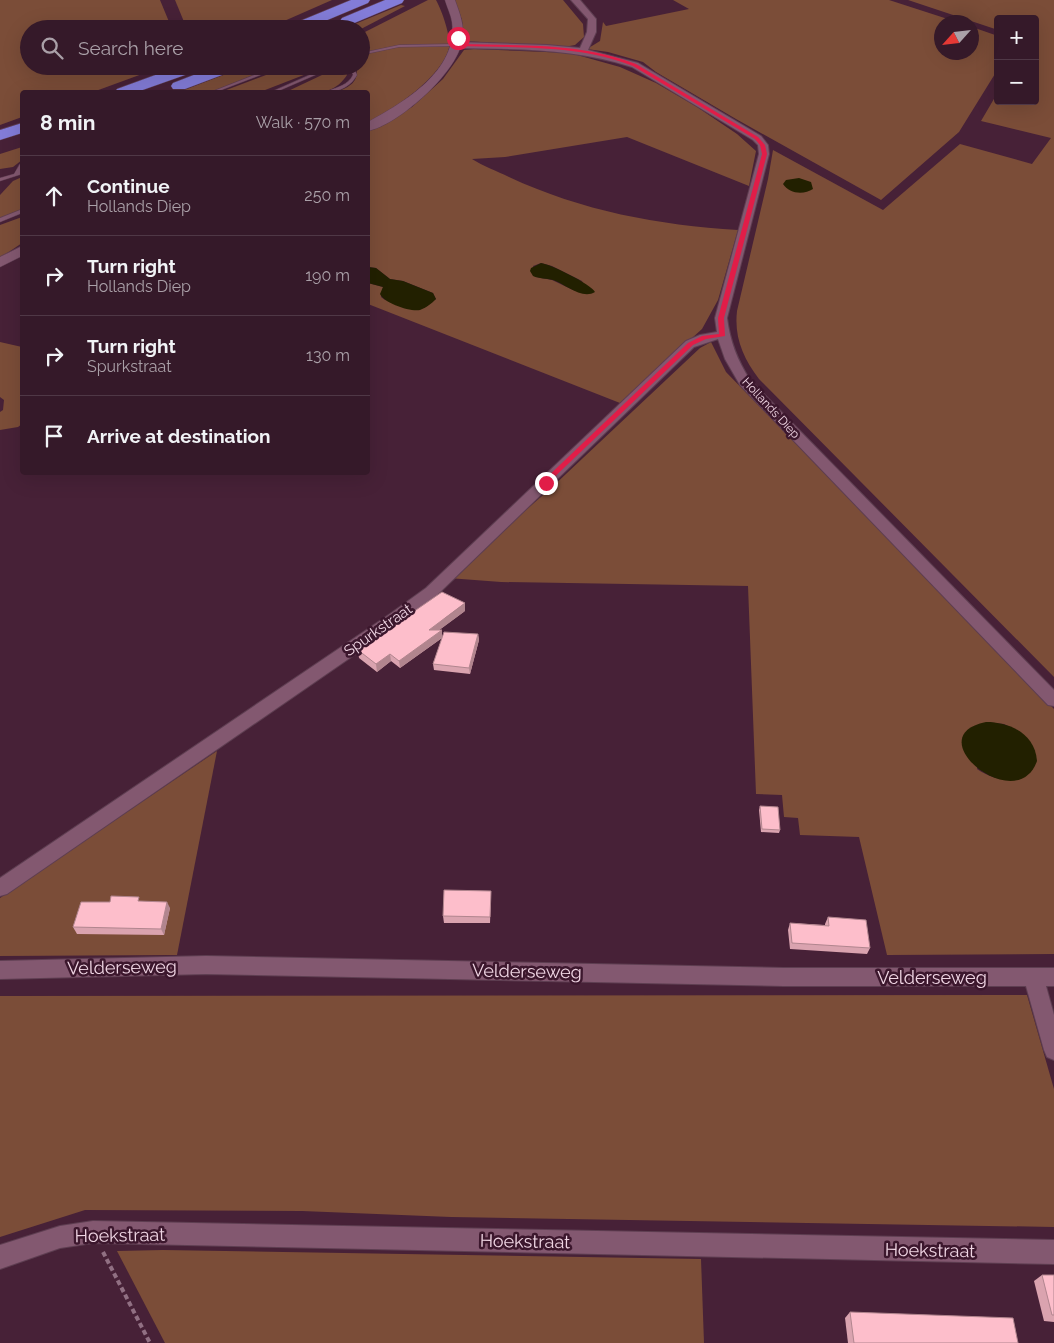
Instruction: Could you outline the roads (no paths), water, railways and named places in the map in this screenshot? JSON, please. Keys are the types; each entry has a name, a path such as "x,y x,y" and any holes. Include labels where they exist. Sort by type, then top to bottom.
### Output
{"highway":[{"path":"301,20 345,0"},
{"path":"315,20 363,0"},
{"path":"349,20 397,0"},
{"path":"129,90 171,75"},
{"path":"166,90 207,75"},
{"path":"0,136 20,129"},
{"path":"0,148 20,142"}],"street":[{"path":"370,126 399,110 426,89 450,59 456,45 458,22 450,0"},
{"path":"574,0 592,19 592,34 584,51"},
{"name":"Hollands Diep","path":"456,45 584,51 607,56 634,65 757,138 763,145 764,154 721,318 722,336 731,361 745,382 1054,700"},
{"path":"0,263 20,251"},
{"name":"Spurkstraat","path":"0,888 396,618 431,592 690,344 704,338 722,336"},
{"name":"Velderseweg","path":"0,970 206,965 784,977 1054,977"},
{"path":"1033,977 1054,1050"},
{"name":"Hoekstraat","path":"0,1257 60,1237 93,1232 1054,1252"}],"lane":[{"path":"370,52 399,46 456,45"},
{"path":"218,90 258,75"},
{"path":"278,90 313,75"},
{"path":"334,90 352,81 355,75"},
{"path":"16,174 20,169"},
{"path":"0,180 20,173"},
{"path":"0,220 20,213"}]}
